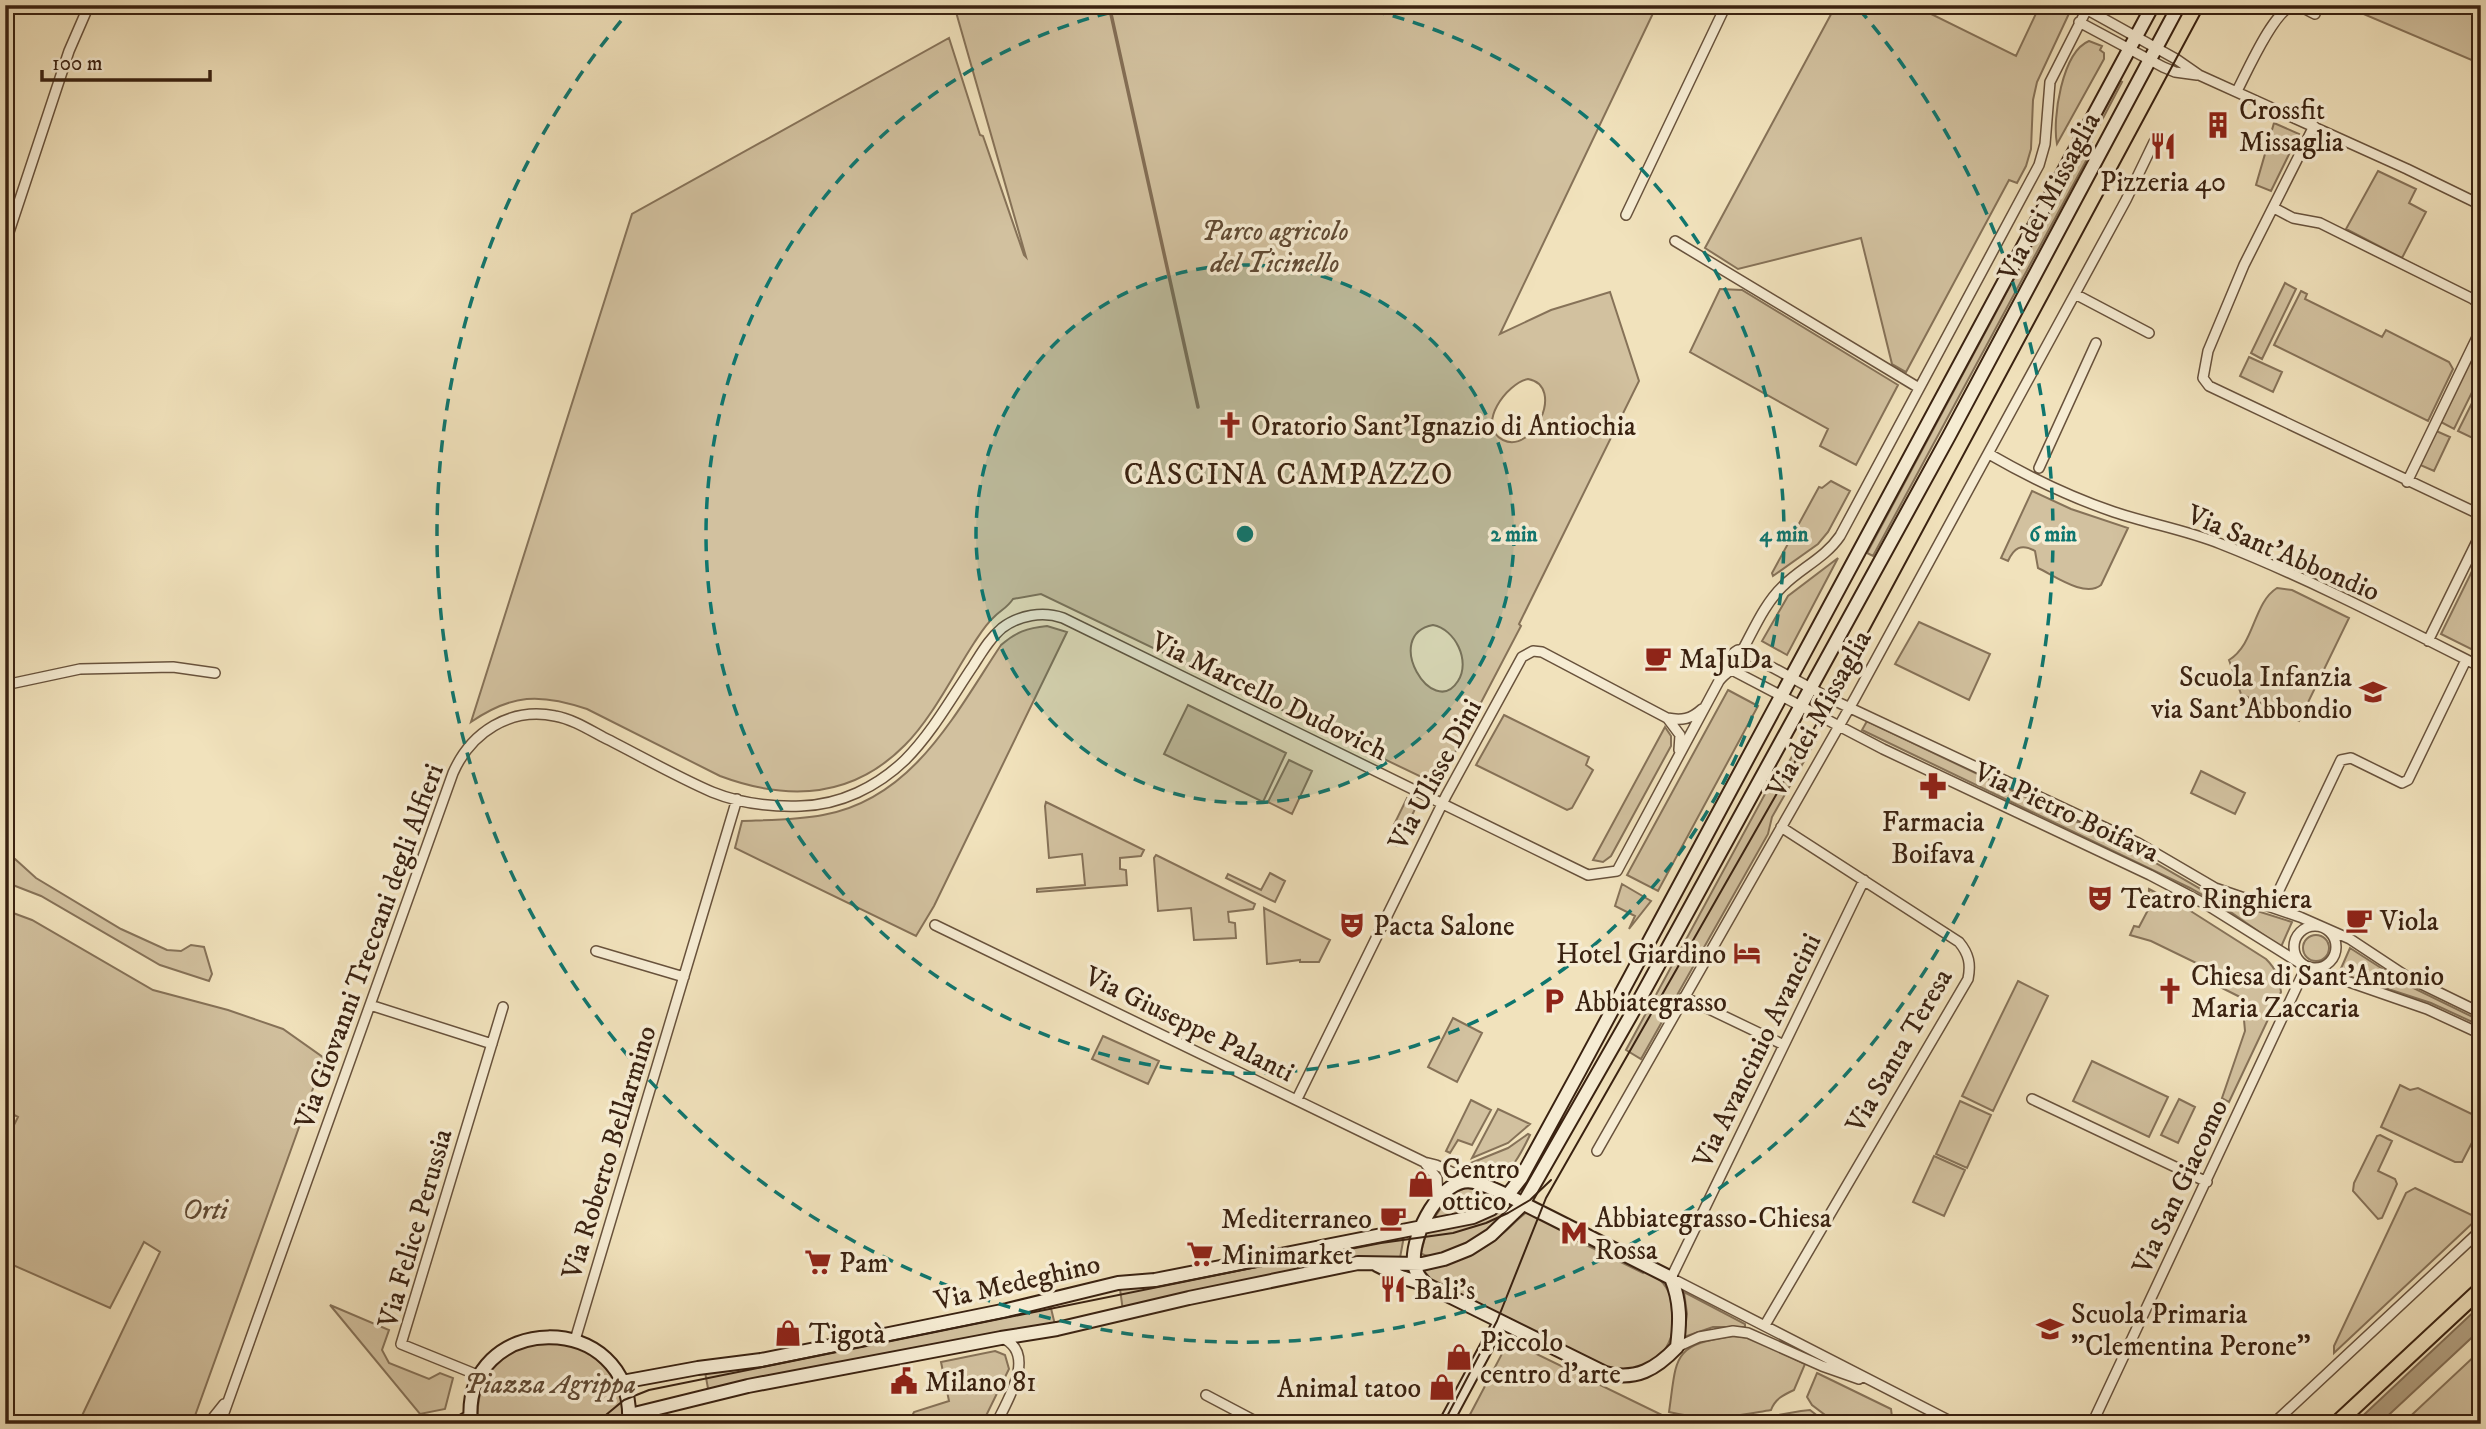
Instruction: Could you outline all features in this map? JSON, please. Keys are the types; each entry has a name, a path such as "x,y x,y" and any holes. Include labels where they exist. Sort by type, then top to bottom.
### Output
{"main road":[{"name":"Via dei Missaglia","path":"1507,1196 1529,1163 1782,697 2152,5"},
{"name":"Via dei Missaglia","path":"1414,1263 1444,1259 1469,1249 1490,1236 1523,1204 1638,1003 1949,436 2179,5"},
{"path":"1374,1263 1401,1277 1427,1285 1605,1373 1634,1376 1649,1371 1677,1347 1680,1307 1671,1278 1507,1196 1473,1182 1454,1185 1438,1197 1423,1227 1416,1246 1414,1263 1417,1273 1427,1285"},
{"name":"Via Medeghino","path":"622,1381 761,1360 1007,1310 1118,1283 1154,1280 1473,1217 1491,1209 1507,1196"},
{"name":"Via Medeghino","path":"630,1419 748,1386 1057,1329 1358,1263 1414,1263"},
{"path":"2336,1424 2481,1289"},
{"path":"1446,1424 1500,1322"},
{"path":"458,1424 471,1420 472,1400 480,1376 499,1354 525,1340 554,1336 575,1340 591,1347 607,1360 622,1381 627,1394 630,1419"}],"street":[{"path":"5,244 69,51 89,5"},
{"path":"1626,215 1726,5"},
{"path":"2237,91 2278,16 2290,6 2298,6 2315,14"},
{"name":"Via dei Missaglia","path":"1607,873 1617,871 1719,681 1743,659 1742,651 1778,590 1828,551 1840,536 2039,165 2045,144 2050,82 2087,7 2156,47"},
{"path":"2079,22 2175,72 2199,75 2237,91 2481,205"},
{"path":"2156,47 2199,75"},
{"path":"2314,126 2244,265 2216,331 2202,373 2204,382 2407,482 2481,515"},
{"name":"Via dei Missaglia","path":"1597,1152 1839,727 1989,454 2154,142"},
{"path":"2274,208 2292,218 2320,223 2473,299 2481,306"},
{"path":"1675,242 1919,388"},
{"path":"2075,294 2149,333"},
{"path":"2407,482 2481,329"},
{"path":"2039,468 2096,343"},
{"name":"Via Sant'Abbondio","path":"1989,454 2065,494 2117,513 2187,532 2250,556 2481,667"},
{"path":"2428,641 2481,533"},
{"name":"Via Giovanni Treccani degli Alfieri","path":"220,1424 456,767 471,743 499,722 516,716 533,714 567,719 713,792 737,799 783,806 817,805 870,787 895,769 920,744 992,639 1004,626 1023,617 1035,615 1052,615 1066,620"},
{"name":"Via Marcello Dudovich","path":"1066,620 1588,875 1607,873"},
{"name":"Via Ulisse Dini","path":"1297,1099 1442,804 1522,657 1538,651 1548,654 1667,718"},
{"name":"Via dei Missaglia","path":"1742,651 1811,688"},
{"path":"2271,907 2341,760 2351,758 2402,783 2410,777 2466,660"},
{"path":"5,685 80,669 173,667 215,673"},
{"name":"Via dei Missaglia","path":"1730,669 1800,707"},
{"name":"Via Pietro Boifava","path":"1811,688 2114,831 2215,888 2350,939 2409,978 2481,1013"},
{"path":"1667,718 1688,719 1706,705"},
{"name":"Via Pietro Boifava","path":"1800,707 2150,875 2207,905 2306,967 2427,1009 2481,1034"},
{"name":"Via dei Missaglia","path":"1667,718 1680,735 1681,747 1676,761"},
{"name":"Via Roberto Bellarmino","path":"575,1340 737,799"},
{"name":"Via Santa Teresa","path":"1765,1325 1968,978 1969,958 1959,942 1781,827"},
{"name":"Via Avancinio Avancini","path":"1671,1278 1864,880"},
{"name":"Via Giuseppe Palanti","path":"935,925 1424,1162 1473,1182"},
{"path":"2310,926 2323,927 2333,935 2336,953 2325,966 2306,967 2297,958 2295,939 2310,926"},
{"path":"596,951 684,977"},
{"name":"Via San Giacomo","path":"2092,1424 2306,967"},
{"path":"1684,997 1784,1045"},
{"path":"370,1005 492,1044"},
{"name":"Via Felice Perussia","path":"480,1376 401,1344 503,1007"},
{"path":"2032,1099 2207,1182"},
{"path":"1424,1162 1437,1178 1438,1197"},
{"path":"2273,1424 2481,1230"},
{"path":"1671,1278 1956,1424"},
{"path":"1677,1347 1699,1337 1733,1331 1759,1336 1822,1366 1883,1388"},
{"path":"996,1424 1018,1372 1017,1350 1001,1338"},
{"path":"1206,1395 1261,1424"},
{"name":"Via Giovanni Treccani degli Alfieri","path":"208,1424 229,1397"}],"green space":[{"name":"Parco agricolo del Ticinello","path":"954,5 1657,5 1500,334 1551,310 1610,292 1639,381 1519,624 1521,626 1439,783 1436,784 1041,594 1013,599 991,620 933,709 905,745 885,763 841,785 794,791 745,784 720,776 587,709 555,700 513,701 471,722 632,214 949,38 980,135 983,136 1026,257","holes":["1528,379 1539,384 1544,394 1545,405 1541,418 1525,438 1514,442 1503,440 1495,434 1492,425 1497,406 1511,388","1433,625 1454,639 1462,656 1462,673 1448,690 1436,691 1425,683 1411,658 1411,644 1418,632"]},
{"path":"1836,5 1913,5 2016,56 2040,5 2073,5 2037,82 2033,100 2031,149 2026,166 2017,183 2009,180 1906,372 1892,364 1861,238 1738,269 1705,248"},
{"path":"2354,5 2481,5 2481,64 2359,12 2350,13"},
{"path":"2089,41 2102,46 2100,50 2104,53 2104,59 2057,144 2056,119 2061,87 2072,58"},
{"path":"2120,81 2122,82 2091,141 2093,148 1873,556 1867,553"},
{"path":"2274,123 2299,134 2271,191 2256,185"},
{"path":"2378,171 2416,189 2409,203 2426,212 2402,258 2346,229"},
{"path":"2285,283 2296,289 2262,359 2251,353"},
{"path":"1720,289 1742,290 1898,385 1856,465 1820,446 1828,429 1690,352"},
{"path":"2301,291 2307,294 2305,299 2382,337 2386,330 2449,362 2453,369 2428,421 2274,345"},
{"path":"2475,346 2481,348 2481,374 2454,429 2439,421"},
{"path":"2249,357 2282,372 2273,392 2240,376"},
{"path":"2481,385 2481,442 2458,431"},
{"path":"2434,430 2450,437 2434,471 2418,464"},
{"path":"1831,481 1850,491 1828,532 1818,544 1773,576 1772,573 1819,487 1822,488"},
{"path":"2032,491 2071,509 2128,528 2101,585 2087,589 2061,580 2038,568 2035,551 2026,547 2015,550 2008,561 2001,558"},
{"path":"2481,553 2481,654 2441,634"},
{"path":"1838,558 1787,655 1762,641 1788,596"},
{"path":"2277,588 2292,590 2349,618 2299,721 2241,694 2229,660 2244,644 2263,603"},
{"path":"1919,622 1990,654 1969,700 1895,664"},
{"path":"1047,626 1067,632 934,906 916,936 735,848 742,821 823,815 855,806 882,791 907,772 928,750 948,725 1001,645 1022,631"},
{"path":"1728,690 1758,706 1658,891 1627,875"},
{"path":"1188,705 1286,753 1263,802 1164,754"},
{"path":"1504,715 1589,757 1586,765 1593,770 1572,808 1567,810 1476,765"},
{"path":"1867,721 2121,843 2206,892 2292,922 2281,947 2222,906 2190,888 1862,730"},
{"path":"1665,727 1671,736 1671,746 1611,856 1603,862 1593,860"},
{"path":"1806,731 1818,737 1772,817 1768,834 1641,1059 1626,1050 1765,794 1779,780"},
{"path":"1289,760 1312,771 1292,814 1268,802"},
{"path":"2201,771 2245,793 2235,814 2191,793"},
{"path":"1407,798 1418,803 1397,846 1386,841"},
{"path":"1046,802 1144,850 1141,856 1120,858 1120,869 1126,870 1127,885 1037,892 1037,889 1085,885 1082,854 1049,858"},
{"path":"1156,855 1255,904 1253,909 1228,912 1229,922 1235,923 1236,938 1194,940 1191,908 1158,911 1154,858"},
{"path":"5,858 15,859 36,878 121,929 167,950 181,951 191,945 204,947 212,974 209,981 160,965 41,896 5,882"},
{"path":"1270,873 1285,881 1275,902 1226,878 1228,874 1261,890"},
{"path":"1622,884 1651,901 1629,929 1635,916 1615,906"},
{"path":"2149,889 2189,910 2266,959 2278,978 2281,992 2229,1102 2222,1098 2245,1031 2242,998 2216,985 2221,975 2151,941 2130,935 2134,926 2139,927 2148,910"},
{"path":"1264,908 1330,940 1319,962 1300,960 1267,964"},
{"name":"Orti","path":"5,910 32,920 153,990 228,1010 283,1029 324,1058 192,1424 78,1424 160,1252 144,1242 110,1308 13,1265 5,1281 5,1143 18,1117 5,1110"},
{"path":"2316,935 2325,939 2329,948 2325,957 2316,961 2307,957 2303,948 2307,939"},
{"path":"2350,948 2409,986 2481,1021 2481,1026 2431,1003 2339,973"},
{"path":"2018,981 2048,996 1993,1111 1962,1096"},
{"path":"1453,1018 1482,1033 1457,1082 1428,1067"},
{"path":"1103,1036 1159,1061 1148,1084 1092,1059"},
{"path":"2092,1061 2168,1097 2149,1137 2073,1101"},
{"path":"2400,1085 2410,1090 2418,1088 2480,1118 2481,1125 2462,1162 2455,1162 2381,1127"},
{"path":"2179,1099 2195,1107 2178,1143 2161,1135"},
{"path":"1471,1100 1491,1110 1472,1145 1458,1140 1450,1153 1446,1151"},
{"path":"1960,1101 1991,1115 1967,1168 1936,1154"},
{"path":"1498,1109 1530,1124 1508,1143 1472,1158"},
{"path":"1530,1135 1517,1158 1503,1173 1492,1174 1471,1163 1508,1148"},
{"path":"2377,1136 2392,1141 2378,1171 2395,1179 2397,1184 2382,1218 2378,1219 2353,1191 2354,1183"},
{"path":"1934,1156 1965,1170 1944,1216 1913,1202"},
{"path":"1466,1188 1481,1190 1495,1198 1476,1211 1450,1217 1435,1217 1450,1194"},
{"path":"2415,1188 2478,1218 2334,1353 2334,1346 2406,1193"},
{"path":"1509,1204 1512,1207 1503,1216 1473,1240 1444,1254 1427,1256 1421,1253 1426,1233 1476,1222"},
{"path":"1527,1212 1643,1273 1645,1270 1661,1281 1669,1292 1674,1326 1660,1356 1640,1367 1607,1369 1430,1280 1422,1270 1454,1262 1474,1253 1493,1241"},
{"path":"1404,1236 1400,1258 1123,1311 1120,1289"},
{"path":"1684,1292 1745,1324 1745,1327 1713,1327 1684,1337 1687,1314"},
{"path":"1050,1304 1055,1325 1004,1331 742,1384 709,1394 705,1372"},
{"path":"330,1305 389,1330 382,1350 389,1363 429,1379 440,1373 453,1378 445,1409 420,1414"},
{"path":"1733,1336 1751,1338 1805,1364 1794,1390 1780,1398 1771,1410 1709,1418 1669,1412 1676,1366 1681,1357 1698,1344"},
{"name":"Piazza Agrippa","path":"557,1341 589,1352 607,1368 622,1401 623,1424 478,1424 478,1405 482,1389 497,1363 523,1348"},
{"path":"1518,1345 1668,1418 1699,1424 1465,1424 1505,1348"},
{"path":"2481,1350 2481,1424 2402,1424"},
{"path":"995,1351 1005,1355 1009,1369 982,1424 908,1424 914,1412 949,1401 941,1362"},
{"path":"1817,1373 1891,1409 1892,1417 1905,1424 1837,1424 1812,1405 1807,1397"},
{"path":"1810,1410 1828,1424 1728,1424 1801,1411"}],"shaded area":[{"path":"2481,1305 2481,1329 2379,1424 2354,1424"}],"waterway":[{"path":"1109,5 1198,407"}],"tram line":[{"path":"1443,1424 1497,1321 1546,1198 1857,653 2205,5"},
{"path":"595,1424 624,1400 649,1390 1252,1268 1381,1243 1453,1233 1508,1213 1530,1200 1551,1180"}],"place":[{"name":"Crossfit Missaglia","path":"2218,125"},
{"name":"Pizzeria 40","path":"2163,146"},
{"name":"Oratorio Sant'Ignazio di Antiochia","path":"1230,425"},
{"name":"MaJuDa","path":"1658,658"},
{"name":"Scuola Infanzia via Sant'Abbondio","path":"2373,692"},
{"name":"Farmacia Boifava","path":"1933,786"},
{"name":"Teatro Ringhiera","path":"2100,898"},
{"name":"Viola","path":"2359,920"},
{"name":"Pacta Salone","path":"1352,925"},
{"name":"Hotel Giardino","path":"1747,953"},
{"name":"Chiesa di Sant'Antonio Maria Zaccaria","path":"2170,991"},
{"name":"Abbiategrasso","path":"1554,1001"},
{"name":"Centro ottico","path":"1421,1184"},
{"name":"Mediterraneo","path":"1393,1218"},
{"name":"Abbiategrasso-Chiesa Rossa","path":"1574,1233"},
{"name":"Minimarket","path":"1200,1254"},
{"name":"Pam","path":"818,1262"},
{"name":"Bali's","path":"1393,1289"},
{"name":"Scuola Primaria \"Clementina Perone\"","path":"2050,1329"},
{"name":"Tigotà","path":"788,1333"},
{"name":"Piccolo centro d'arte","path":"1459,1357"},
{"name":"Milano 81","path":"904,1381"},
{"name":"Animal tatoo","path":"1442,1387"}],"district":[{"name":"CASCINA CAMPAZZO","path":"1289,474"}]}
